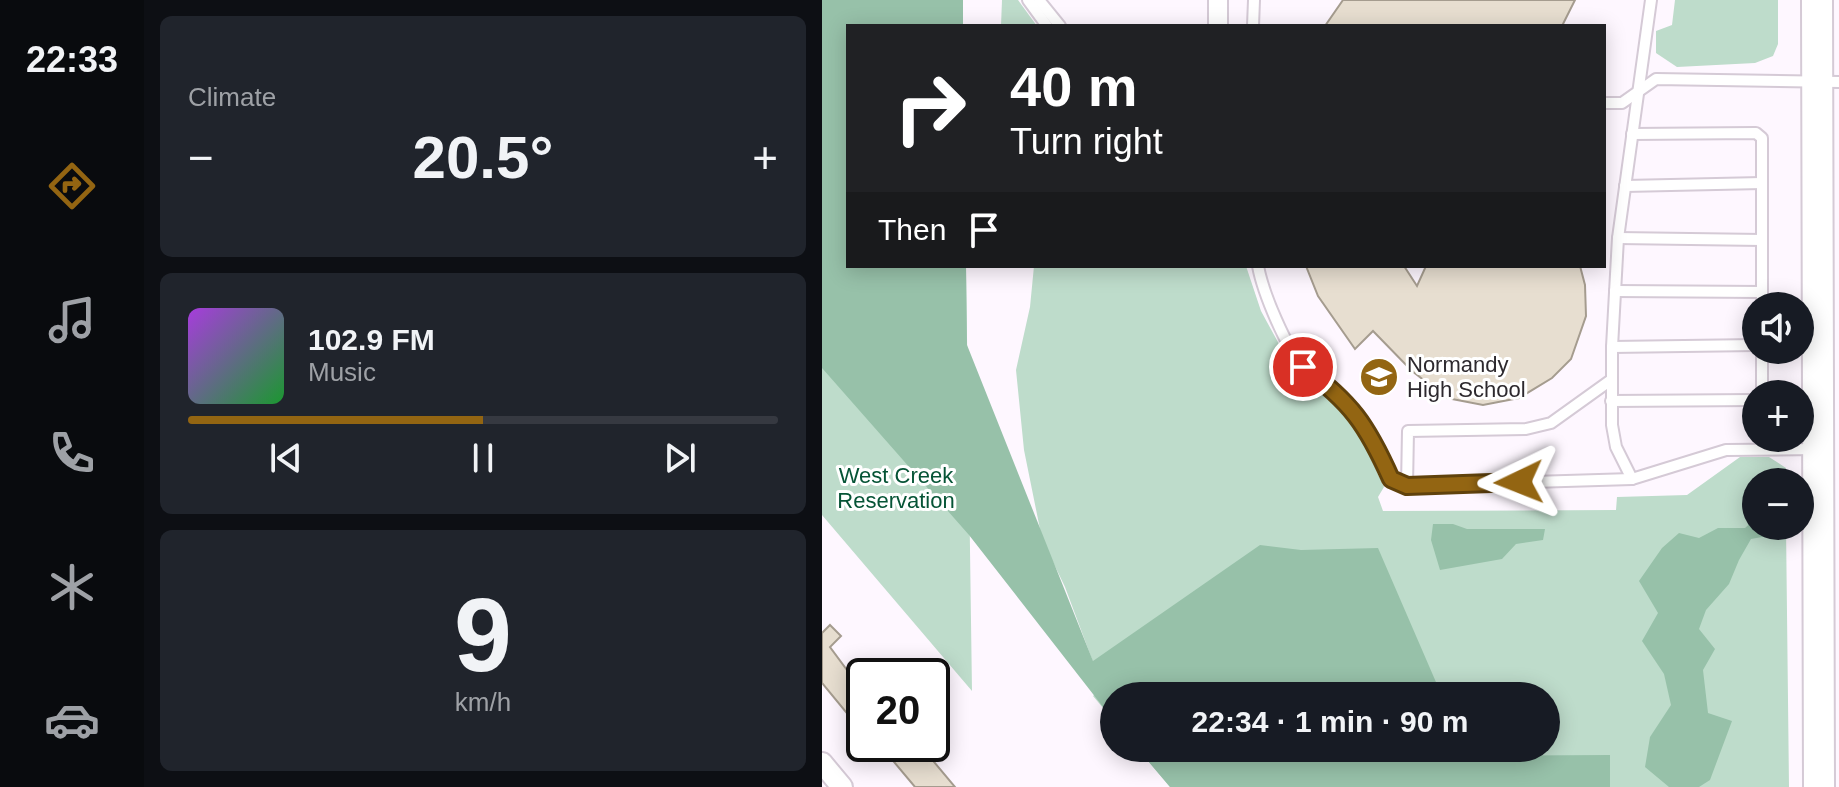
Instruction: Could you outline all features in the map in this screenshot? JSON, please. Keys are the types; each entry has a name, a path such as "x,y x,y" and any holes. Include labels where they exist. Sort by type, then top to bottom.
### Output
{"main road":[{"path":"1817,0 1828,82 1818,449 1819,787"}],"street":[{"path":"822,763 842,787"}],"lane":[{"path":"1028,0 1046,24"},
{"path":"1039,0 1058,24"},
{"path":"1214,0 1214,24"},
{"path":"1222,0 1222,24"},
{"path":"1253,24 1254,0"},
{"path":"1632,479 1616,447 1611,401 1612,347 1618,238 1651,0"},
{"path":"1606,103 1622,103 1656,79 1828,82"},
{"path":"1615,291 1762,292 1762,138 1756,133 1632,134"},
{"path":"1625,186 1762,183"},
{"path":"1618,238 1762,240"},
{"path":"1259,268 1275,318 1303,367 1336,391 1377,447 1391,479 1407,486 1632,479 1726,450 1818,449"},
{"path":"1612,347 1742,345"},
{"path":"1407,486 1408,431 1526,429 1551,423 1611,380"},
{"path":"1611,401 1742,400"}],"green space":[{"name":"West Creek Reservation","path":"822,0 963,0 963,24 846,24 846,268 966,268 972,691 950,665 950,658 944,658 822,515"},
{"path":"822,0 963,0 963,24 846,24 846,268 966,268 967,345 1093,661 1260,545 1301,550 1378,548 1436,682 1100,682 1100,703 969,535 822,368"},
{"path":"1002,0 1018,0 1036,24 1001,24"},
{"path":"1675,0 1778,0 1778,44 1773,56 1755,63 1677,67 1656,53 1656,31 1672,25"},
{"path":"1034,268 1247,268 1261,311 1291,366 1326,393 1355,424 1384,487 1378,497 1383,511 1616,510 1617,497 1687,495 1740,457 1769,457 1786,468 1742,468 1742,540 1786,540 1789,787 1170,787 1149,762 1560,762 1560,682 1108,682 1171,624 1093,662 1065,587 1042,539 1024,450 1016,370 1030,307"},
{"path":"1433,524 1453,524 1467,529 1545,529 1543,540 1516,544 1502,559 1440,570 1431,540"},
{"path":"1718,528 1742,528 1742,540 1750,540 1729,584 1706,610 1699,629 1715,649 1703,670 1708,713 1732,721 1710,780 1699,787 1669,787 1645,767 1650,737 1671,705 1664,674 1642,641 1658,613 1639,581 1662,548 1679,533 1699,538"},
{"path":"1100,690 1100,704 1093,696"},
{"path":"1560,755 1610,755 1610,787 1170,787 1149,762 1560,762"}],"building":[{"path":"1343,0 1575,0 1563,24 1326,24"},
{"name":"Normandy High School","path":"1307,268 1405,268 1417,286 1425,268 1581,268 1585,285 1586,316 1571,359 1552,378 1519,398 1483,405 1447,398 1412,371 1373,331 1355,349 1318,296"},
{"path":"830,625 841,636 830,647 846,669 846,712 822,683 822,633"},
{"path":"894,762 934,762 955,787 915,787"}],"place":[{"name":"Normandy High School","path":"1379,377"}],"route":[{"path":"1303,367 1336,391 1355,413 1377,447 1391,479 1407,486 1519,482"}]}
